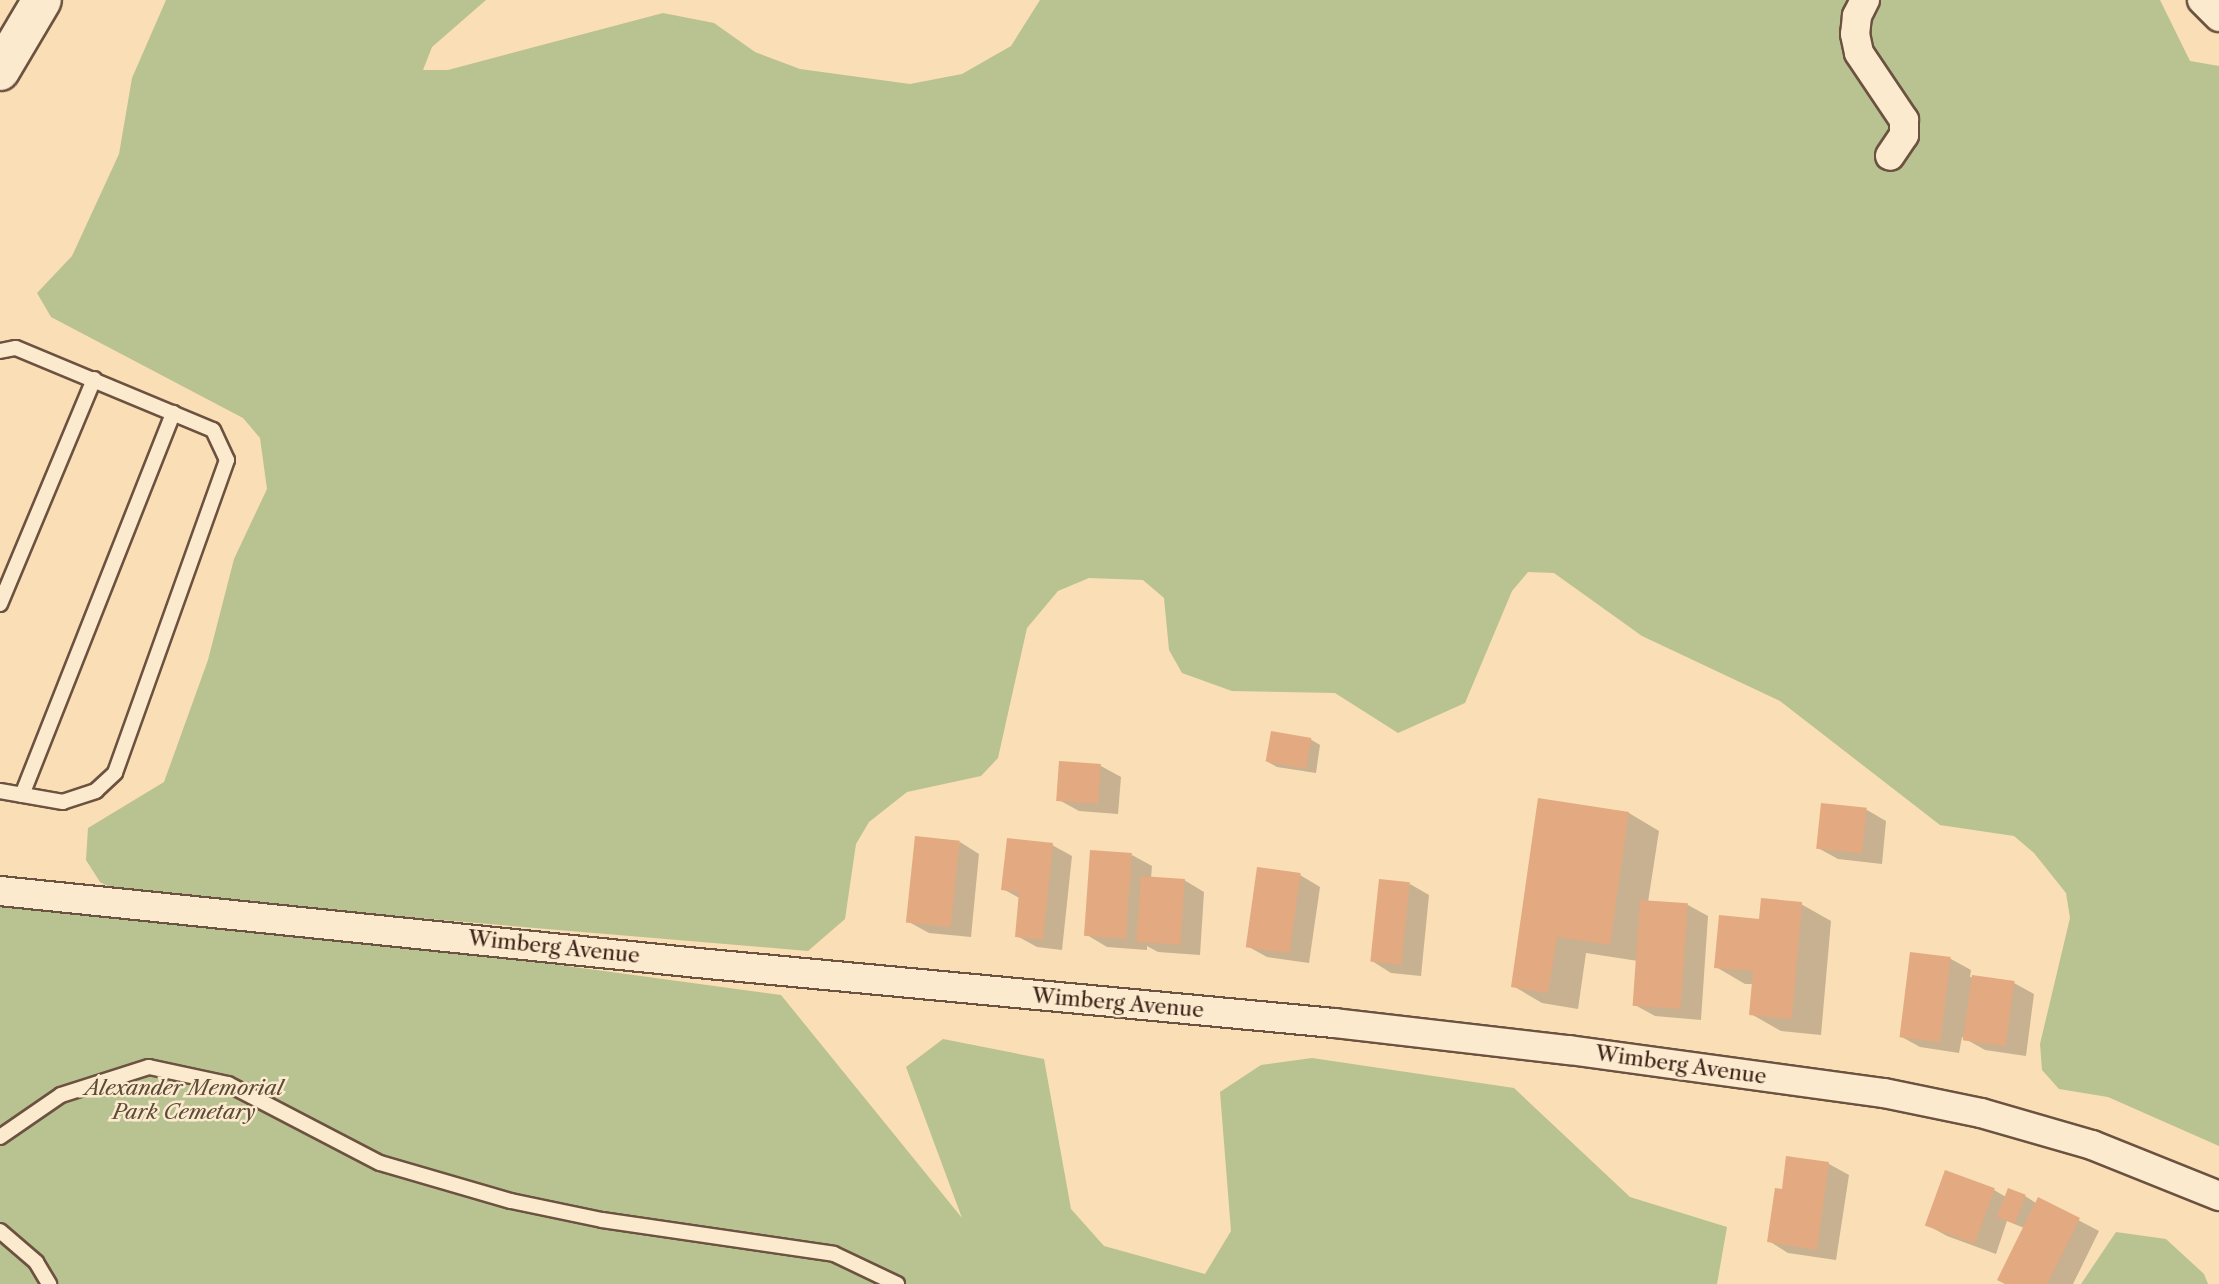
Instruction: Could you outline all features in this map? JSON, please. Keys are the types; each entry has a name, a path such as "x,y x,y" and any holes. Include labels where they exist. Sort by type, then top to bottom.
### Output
{"street":[{"path":"0,71 42,0"},
{"path":"1865,0 1857,16 1855,34 1859,53 1904,120 1904,135 1890,156"},
{"path":"2202,0 2219,17"},
{"name":"Wimberg Avenue","path":"0,891 698,963 1334,1023 1569,1050 1863,1090 1981,1113 2092,1145 2219,1196"}],"lane":[{"path":"0,351 16,348 213,430 227,460 115,773 96,791 64,802 0,791"},
{"path":"0,604 94,379"},
{"path":"22,795 173,412"},
{"path":"0,1137 61,1095 149,1067 228,1084 380,1163 511,1201 602,1220 834,1254 897,1284"},
{"path":"0,1231 36,1262 49,1284"}],"green space":[{"path":"166,0 486,0 432,47 423,70 448,70 663,13 714,23 755,52 800,69 910,84 962,74 1011,46 1040,0 2160,0 2190,61 2219,66 2219,1146 2108,1097 2059,1089 2042,1070 2040,1044 2070,918 2066,893 2034,853 2014,836 1940,825 1780,701 1642,636 1554,573 1528,572 1512,591 1465,703 1398,733 1335,693 1232,691 1182,673 1169,650 1164,598 1143,580 1089,578 1058,591 1027,628 998,758 981,776 907,792 869,822 856,844 845,919 808,951 121,893 100,882 86,860 88,828 164,782 208,660 234,559 267,489 260,438 243,418 51,317 37,293 72,256 119,154 132,78"},
{"name":"Alexander Memorial Park Cemetary","path":"0,889 781,995 962,1218 906,1067 943,1039 1044,1059 1071,1209 1104,1246 1205,1274 1231,1231 1220,1092 1261,1065 1312,1058 1514,1088 1630,1197 1727,1227 1717,1284 0,1284"},
{"path":"2116,1232 2166,1239 2204,1274 2208,1284 2081,1284"}],"building":[{"path":"1271,731 1311,738 1306,769 1266,762"},
{"path":"1059,761 1101,764 1098,804 1056,801"},
{"path":"1538,798 1629,812 1610,945 1557,937 1548,993 1511,987"},
{"path":"1821,803 1867,808 1862,854 1816,849"},
{"path":"915,836 960,841 951,927 906,923"},
{"path":"1007,838 1053,843 1043,940 1015,937 1019,892 1001,890"},
{"path":"1090,850 1132,853 1126,939 1084,936"},
{"path":"1257,867 1301,873 1289,953 1246,947"},
{"path":"1141,876 1185,879 1180,945 1136,942"},
{"path":"1379,879 1410,882 1401,965 1370,962"},
{"path":"1761,898 1802,902 1792,1019 1749,1015 1753,971 1714,968 1719,915 1759,919"},
{"path":"1640,900 1688,903 1680,1009 1633,1006"},
{"path":"1910,952 1951,957 1940,1042 1900,1037"},
{"path":"1972,975 2015,981 2005,1046 1963,1040"},
{"path":"1786,1156 1829,1162 1817,1250 1767,1242 1775,1188 1782,1189"},
{"path":"1945,1170 1995,1188 1975,1244 1925,1225"},
{"path":"2008,1188 2026,1195 2015,1224 1997,1217"},
{"path":"2038,1197 2080,1218 2047,1284 2005,1284 1997,1280"}]}
